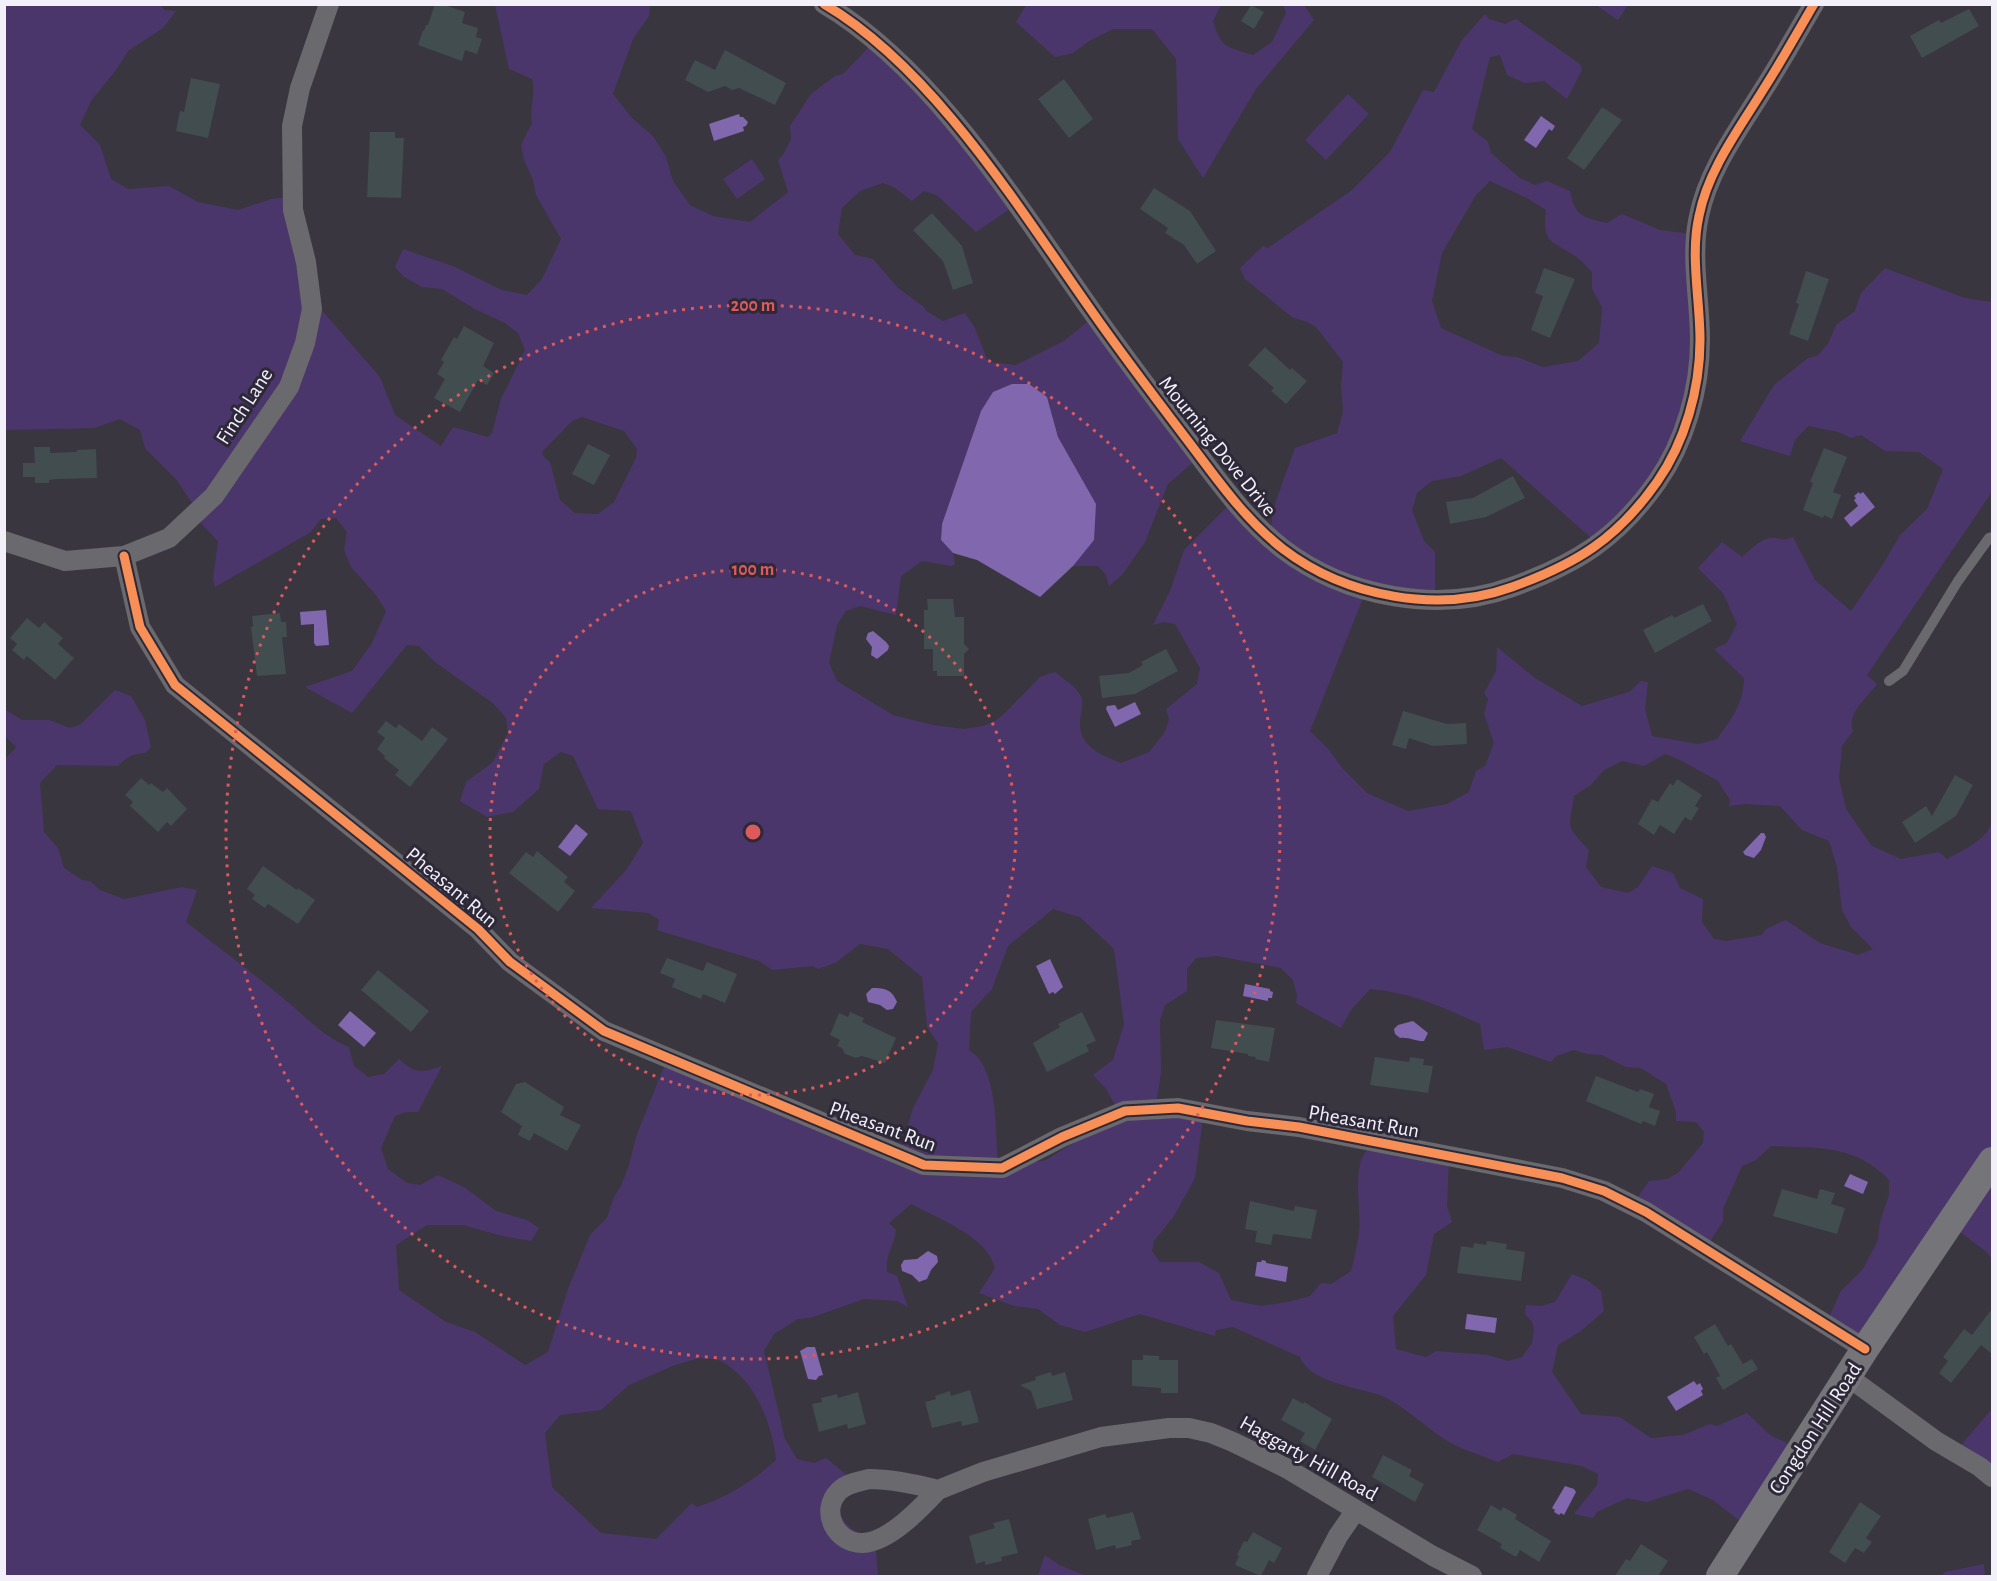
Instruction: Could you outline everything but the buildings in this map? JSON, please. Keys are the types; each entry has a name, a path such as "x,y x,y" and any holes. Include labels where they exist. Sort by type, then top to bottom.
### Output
{"street":[{"name":"Finch Lane","path":"4,541 65,561 124,556 169,538 214,496 289,387 301,354 312,309 306,262 293,210 292,126 300,88 328,4"},
{"name":"Mourning Dove Drive","path":"824,4 861,30 912,76 988,164 1157,400 1238,506 1257,525 1287,552 1317,571 1354,587 1379,595 1431,599 1489,596 1569,564 1595,548 1620,526 1657,482 1682,434 1695,389 1700,341 1696,240 1702,205 1713,177 1734,136 1814,4"},
{"name":"Pheasant Run","path":"124,556 141,627 175,685 478,929 510,962 604,1030 924,1166 1002,1168 1062,1137 1125,1111 1178,1108 1247,1122 1299,1127 1562,1178 1604,1191 1646,1212 1865,1349"},
{"name":"Congdon Hill Road","path":"1720,1576 1847,1376 1992,1161"},
{"path":"1847,1376 1936,1441 1980,1467 1992,1477"},
{"name":"Haggarty Hill Road","path":"938,1490 909,1482 869,1479 852,1483 840,1490 832,1500 829,1514 834,1529 847,1539 864,1543 897,1528 915,1514 938,1490 983,1472 1101,1437 1169,1428 1189,1428 1211,1433 1233,1442 1286,1468 1472,1576"},
{"path":"1317,1576 1338,1536 1356,1510"}],"lane":[{"path":"1889,681 1903,671 1958,581 1992,537"}],"shaded area":[{"path":"160,4 164,10 176,11 163,28 128,51 91,101 80,125 100,145 111,179 128,189 169,186 198,202 238,210 271,199 297,196 319,307 380,377 395,415 441,446 453,427 488,437 492,433 501,399 525,350 518,333 505,323 475,309 442,289 422,287 403,276 395,267 403,249 455,267 502,290 527,295 542,279 561,239 536,195 521,145 532,123 532,79 509,69 495,5 650,5 649,16 633,39 613,94 632,118 653,136 666,157 673,181 690,205 713,216 750,222 788,192 778,160 791,139 790,126 811,94 835,76 843,74 871,45 879,46 1014,206 976,232 938,196 924,191 912,201 895,188 883,183 860,191 842,208 838,234 855,255 873,259 898,288 924,307 926,311 943,321 965,313 975,328 988,362 1016,365 1064,341 1092,318 1198,458 1168,484 1145,542 1122,575 1109,586 1106,575 1098,566 1073,566 1096,504 1058,437 1047,397 994,392 981,411 942,524 941,540 953,553 955,564 951,566 922,561 901,576 896,615 860,606 846,611 837,625 829,663 837,681 893,715 933,725 964,729 983,726 995,721 1040,677 1055,672 1074,687 1082,699 1080,720 1083,738 1099,753 1121,763 1149,752 1165,732 1169,719 1166,709 1197,684 1200,668 1175,624 1164,622 1153,625 1170,591 1184,550 1232,502 1270,537 1273,509 1295,448 1337,433 1343,412 1341,385 1343,362 1316,327 1292,317 1245,279 1240,268 1263,246 1268,248 1352,190 1390,152 1423,90 1434,92 1462,40 1485,14 1489,19 1505,24 1516,19 1580,64 1582,70 1567,99 1544,81 1525,83 1507,75 1500,55 1490,57 1472,129 1488,142 1491,153 1520,178 1535,185 1547,181 1570,191 1578,211 1586,217 1607,223 1622,214 1660,230 1692,234 1700,349 1660,480 1599,545 1501,458 1461,476 1432,481 1417,493 1412,510 1424,541 1435,552 1435,595 1365,593 1310,731 1367,793 1408,811 1447,804 1469,792 1476,771 1485,766 1494,743 1484,714 1488,699 1484,693 1496,671 1497,647 1535,678 1582,706 1629,692 1641,681 1648,682 1645,709 1652,736 1698,744 1717,739 1739,704 1744,678 1714,649 1727,643 1737,624 1723,593 1698,568 1722,542 1742,557 1756,544 1769,538 1784,540 1793,537 1815,580 1851,611 1900,535 1927,509 1943,469 1919,452 1885,451 1861,435 1851,438 1838,432 1808,426 1795,440 1790,456 1740,441 1774,385 1808,358 1817,356 1828,344 1836,325 1855,311 1861,293 1885,268 1965,298 1992,302 1992,492 1867,675 1877,684 1852,718 1853,731 1842,746 1839,778 1846,809 1872,846 1901,859 1939,852 1947,859 1979,840 1985,835 1992,822 1992,1260 1988,1253 1952,1226 1862,1349 1825,1326 1841,1291 1863,1269 1878,1240 1880,1222 1889,1195 1889,1180 1863,1160 1834,1150 1771,1146 1756,1160 1742,1166 1723,1209 1723,1221 1703,1253 1697,1253 1628,1211 1649,1181 1667,1179 1678,1173 1703,1143 1704,1132 1696,1122 1676,1121 1676,1112 1666,1084 1641,1068 1626,1067 1602,1055 1574,1050 1556,1056 1551,1062 1507,1047 1484,1050 1480,1024 1454,1012 1399,993 1370,989 1351,1010 1341,1028 1296,1003 1297,996 1293,980 1281,968 1217,956 1196,958 1187,969 1187,991 1165,1005 1160,1020 1161,1073 1156,1105 1203,1118 1195,1178 1174,1216 1154,1241 1152,1251 1160,1262 1199,1262 1219,1273 1231,1300 1261,1306 1310,1296 1321,1283 1331,1284 1351,1271 1360,1225 1359,1167 1367,1150 1449,1160 1447,1206 1452,1222 1434,1234 1426,1275 1393,1316 1396,1349 1426,1357 1436,1351 1488,1355 1508,1361 1522,1357 1532,1343 1534,1330 1532,1322 1525,1314 1526,1305 1541,1306 1555,1302 1572,1274 1587,1280 1601,1291 1604,1311 1581,1331 1558,1345 1552,1372 1581,1414 1620,1417 1651,1438 1683,1435 1710,1424 1717,1426 1747,1413 1771,1436 1798,1451 1750,1529 1713,1500 1688,1489 1647,1502 1627,1498 1597,1512 1593,1518 1574,1514 1597,1485 1598,1474 1582,1466 1513,1454 1498,1462 1465,1450 1446,1440 1386,1398 1322,1377 1305,1365 1300,1357 1233,1327 1216,1330 1215,1336 1140,1314 1085,1332 1060,1325 1038,1309 1014,1306 979,1293 995,1268 990,1257 972,1238 948,1222 911,1204 889,1223 896,1230 887,1265 887,1272 897,1276 908,1307 897,1301 864,1299 810,1318 798,1319 774,1334 764,1351 785,1439 797,1459 814,1463 826,1458 853,1480 841,1503 840,1512 850,1527 872,1539 876,1552 878,1576 5,1576 4,760 16,747 5,736 4,709 22,720 49,720 70,728 81,724 115,690 131,696 145,720 151,747 145,753 130,756 118,766 57,765 40,783 44,832 58,848 64,868 82,880 90,881 100,890 124,899 182,887 197,890 186,922 264,982 317,1028 349,1047 354,1066 368,1077 384,1074 399,1059 419,1071 442,1066 418,1112 406,1112 395,1116 381,1148 388,1169 407,1183 420,1185 438,1175 464,1187 496,1211 527,1220 539,1228 531,1241 463,1225 427,1225 396,1245 399,1290 446,1322 475,1332 525,1365 548,1352 568,1289 590,1235 607,1218 614,1197 621,1186 637,1134 665,1064 901,1148 913,1108 933,1070 938,1043 927,1027 922,977 888,949 860,944 835,963 818,969 813,966 772,970 759,961 657,930 659,920 649,913 591,908 627,869 643,843 631,811 598,809 573,756 561,752 544,764 539,789 513,812 487,817 460,801 466,782 493,762 508,733 506,718 494,704 435,662 419,646 407,645 352,713 305,687 352,671 372,643 386,611 376,595 351,567 344,550 347,532 336,518 321,519 311,532 215,587 213,579 218,541 192,514 194,506 176,479 145,448 140,430 120,419 94,428 5,430 5,5","holes":["1490,181 1527,198 1546,210 1545,229 1550,240 1577,258 1592,272 1592,289 1602,307 1599,343 1578,361 1543,367 1517,357 1503,356 1441,328 1432,301 1442,253 1476,195","582,417 624,431 637,449 636,458 614,502 598,514 575,513 560,500 550,462 542,452 572,421","1665,754 1680,760 1718,781 1730,800 1729,806 1745,804 1780,806 1802,830 1829,841 1837,867 1842,910 1851,927 1873,949 1858,955 1820,943 1786,920 1766,929 1762,935 1727,941 1714,939 1702,922 1703,899 1680,888 1673,873 1652,866 1638,887 1628,893 1601,887 1586,867 1589,850 1572,831 1570,821 1574,796 1592,784 1604,770 1622,761 1644,766","1053,909 1080,917 1114,949 1124,1024 1113,1060 1093,1075 1106,1089 1120,1114 1046,1160 998,1163 995,1110 990,1083 980,1060 969,1050 971,1012 992,989 1008,946","699,1358 721,1361 740,1375 756,1396 767,1421 776,1460 749,1482 729,1494 697,1507 692,1503 656,1539 601,1533 552,1487 545,1433 560,1415 601,1410 629,1385 675,1365"]},
{"path":"1628,4 1618,20 1596,5"},
{"path":"1026,5 1221,5 1213,21 1219,37 1227,46 1253,55 1272,42 1286,13 1283,5 1304,5 1314,20 1256,89 1203,178 1178,139 1176,59 1152,29 1113,29 1089,41 1073,53 1055,57 1016,22"},
{"path":"1348,94 1369,114 1326,160 1305,140"},
{"path":"739,114 748,122 743,127 744,131 714,141 709,124"},
{"path":"1541,116 1555,126 1552,131 1549,129 1536,148 1524,140"},
{"path":"752,159 765,179 737,199 723,179"},
{"path":"1012,384 1029,384 1047,397 1058,437 1096,504 1094,540 1073,566 1040,597 977,560 953,553 941,540 942,524 981,411 993,392"},
{"path":"1859,492 1860,494 1863,492 1875,507 1851,527 1844,518 1858,506 1854,496"},
{"path":"326,610 329,645 316,646 314,624 301,625 300,612"},
{"path":"873,631 889,646 888,650 877,659 871,655 872,647 866,639 868,633"},
{"path":"1135,702 1141,714 1115,727 1106,709 1107,706 1115,705 1118,710"},
{"path":"576,824 588,834 570,856 558,847"},
{"path":"1761,833 1764,833 1766,837 1761,850 1754,858 1745,855 1743,852"},
{"path":"1050,959 1063,987 1055,994 1053,992 1049,994 1036,966"},
{"path":"1245,984 1270,989 1273,992 1272,998 1268,998 1268,1001 1243,996"},
{"path":"872,988 884,989 893,994 897,1002 893,1009 887,1010 880,1005 868,1002 866,994"},
{"path":"350,1011 376,1033 364,1047 338,1025"},
{"path":"1413,1021 1428,1033 1424,1041 1400,1038 1395,1034 1394,1029 1398,1025"},
{"path":"1850,1174 1868,1182 1863,1194 1844,1186"},
{"path":"928,1251 937,1256 938,1262 927,1279 919,1282 912,1275 902,1271 901,1265 904,1260 917,1259"},
{"path":"1262,1260 1266,1263 1288,1267 1286,1282 1255,1276 1257,1262"},
{"path":"1467,1314 1497,1318 1495,1333 1465,1329"},
{"path":"807,1347 815,1347 823,1375 816,1380 808,1379 800,1351"},
{"path":"1694,1381 1697,1385 1700,1383 1703,1395 1676,1411 1667,1397"},
{"path":"1992,1409 1992,1481 1955,1452"},
{"path":"1565,1486 1576,1492 1564,1515 1561,1513 1559,1515 1552,1508"},
{"path":"1045,1555 1059,1565 1086,1576 1038,1576"},
{"path":"1984,1564 1985,1576 1942,1576 1945,1572"}],"cycle path":[{"path":"824,4 864,31 902,64 971,143 1004,185 1137,374 1255,524 1283,549 1308,566 1335,579 1393,596 1424,599 1454,599 1483,595 1512,587 1556,569 1594,547 1610,534 1642,502 1657,482 1676,450 1694,396 1700,340 1695,246 1703,199 1725,150 1814,4"},
{"path":"124,556 140,627 175,685 478,929 510,962 604,1031 924,1165 1002,1168 1062,1137 1125,1111 1178,1108 1247,1121 1299,1127 1562,1178 1604,1191 1646,1212 1865,1349"}]}
